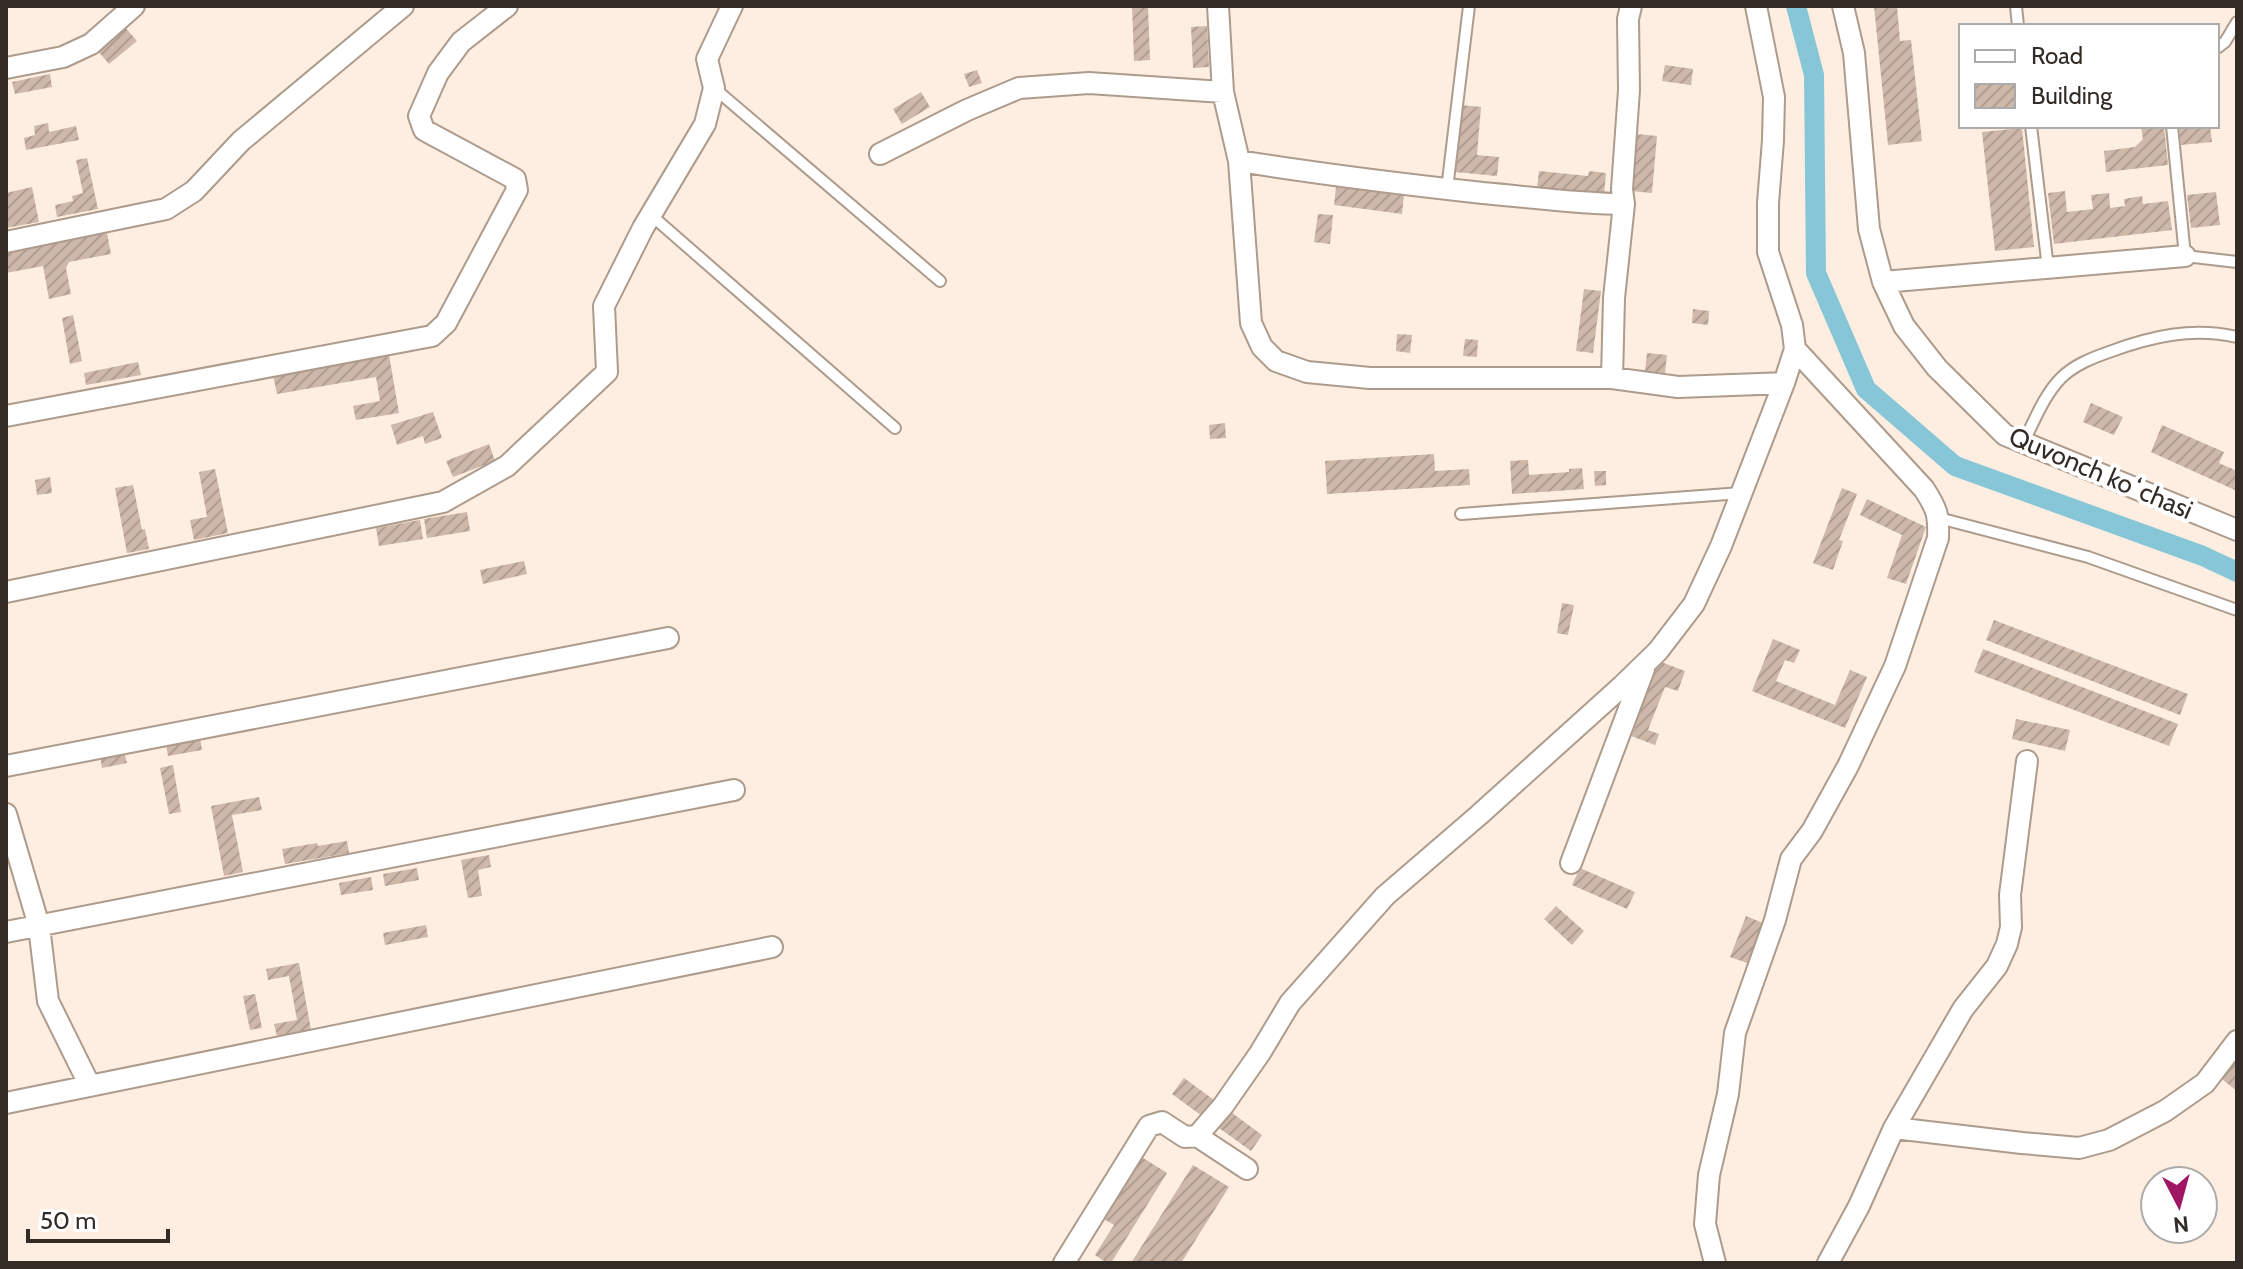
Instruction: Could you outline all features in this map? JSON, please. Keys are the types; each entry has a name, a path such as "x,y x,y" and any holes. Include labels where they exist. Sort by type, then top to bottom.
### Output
{"street":[{"path":"6,68 63,57 91,44 134,6"},
{"path":"6,242 166,209 194,191 241,141 403,6"},
{"path":"6,416 432,336 446,323 517,190 515,179 424,130 419,116 438,73 461,42 507,6"},
{"path":"6,592 443,502 507,466 607,372 604,306 651,215 705,124 714,88 707,59 732,6"},
{"path":"1218,6 1223,92 1239,161 1251,323 1262,347 1276,361 1307,372 1370,378 1612,378 1678,387 1784,383"},
{"path":"1612,378 1614,298 1624,204 1622,189 1629,90 1628,19 1631,6"},
{"path":"1197,1136 1223,1106 1290,1003 1385,896 1491,805 1647,662 1694,604 1721,546 1795,349 1792,325 1768,252 1774,97 1756,6"},
{"name":"Quvonch koʻchasi","path":"1843,6 1854,53 1869,229 1883,282 1904,326 1937,368 2005,435 2237,530"},
{"path":"880,154 967,110 1019,88 1089,83 1223,92"},
{"path":"1239,161 1323,175 1447,189 1624,204"},
{"path":"1883,282 2185,256"},
{"path":"1715,1263 1705,1224 1709,1175 1728,1094 1735,1033 1775,920 1791,859 1812,831 1848,766 1895,666 1938,538 1939,518 1924,489 1795,349"},
{"path":"6,766 668,638"},
{"path":"1571,863 1647,662"},
{"path":"1828,1263 1859,1206 1894,1128 1963,1009 1997,966 2007,944 2027,761"},
{"path":"6,932 734,790"},
{"path":"6,814 39,926 48,1001 90,1086"},
{"path":"6,1103 772,947"},
{"path":"1894,1128 2079,1148 2109,1140 2165,1111 2205,1083 2237,1041"},
{"path":"1064,1263 1149,1126 1162,1122 1185,1137 1197,1136 1247,1169"}],"lane":[{"path":"1447,189 1469,6"},
{"path":"2219,46 2237,22"},
{"path":"714,88 940,281"},
{"path":"2031,128 2048,268"},
{"path":"2172,128 2185,256 2237,262"},
{"path":"651,215 895,428"},
{"path":"2023,443 2060,379 2087,360 2144,339 2192,332 2237,337"},
{"path":"1461,514 1741,493"},
{"path":"1939,518 2088,557 2237,610"}],"building":[{"path":"1132,6 1148,6 1150,60 1134,61"},
{"path":"1874,6 1897,6 1900,41 1911,40 1922,141 1888,145"},
{"path":"124,26 137,41 109,64 97,50"},
{"path":"1207,26 1209,67 1193,68 1191,27"},
{"path":"1665,65 1693,69 1691,85 1662,81"},
{"path":"977,70 982,83 969,87 964,74"},
{"path":"50,74 52,87 15,94 12,82"},
{"path":"921,92 930,107 902,124 893,109"},
{"path":"1461,105 1481,107 1477,155 1499,157 1497,176 1455,172"},
{"path":"48,123 49,132 76,126 79,140 26,150 24,138 35,135 34,126"},
{"path":"2022,128 2034,247 1995,251 1982,132"},
{"path":"2141,128 2164,128 2168,165 2106,172 2104,151 2135,147 2143,139"},
{"path":"2179,128 2210,128 2212,142 2181,145"},
{"path":"1637,134 1657,136 1652,193 1631,191"},
{"path":"87,158 98,209 57,217 55,205 73,201 72,196 83,193 76,160"},
{"path":"1539,171 1588,176 1589,171 1606,173 1604,195 1537,189"},
{"path":"32,187 39,222 6,228 6,193"},
{"path":"1336,187 1404,194 1402,214 1334,205"},
{"path":"2065,191 2067,212 2093,209 2091,195 2109,193 2110,208 2125,206 2124,199 2142,196 2143,204 2168,201 2172,230 2054,244 2048,193"},
{"path":"2216,192 2220,225 2191,228 2187,195"},
{"path":"1318,214 1333,215 1330,244 1314,242"},
{"path":"107,233 111,254 69,262 66,268 71,294 49,299 43,266 6,273 6,253"},
{"path":"1584,289 1601,291 1593,353 1576,351"},
{"path":"1693,309 1709,311 1708,325 1692,323"},
{"path":"73,315 82,361 70,364 62,318"},
{"path":"1397,334 1412,335 1410,353 1396,351"},
{"path":"1465,339 1478,340 1477,357 1463,356"},
{"path":"1647,353 1667,355 1665,373 1645,371"},
{"path":"389,355 399,413 356,420 353,406 380,401 376,377 277,394 273,375"},
{"path":"138,362 141,375 86,385 84,373"},
{"path":"2091,403 2123,417 2114,435 2083,422"},
{"path":"433,412 442,438 425,444 423,436 397,445 391,425"},
{"path":"1225,423 1226,438 1210,439 1209,425"},
{"path":"2162,425 2224,452 2219,463 2237,471 2237,491 2151,452"},
{"path":"489,444 495,461 453,477 446,461"},
{"path":"1434,454 1435,471 1469,469 1470,485 1327,494 1325,461"},
{"path":"1528,460 1529,475 1582,468 1584,489 1512,494 1510,461"},
{"path":"215,469 228,533 194,540 190,520 207,517 199,472"},
{"path":"1594,471 1606,471 1606,485 1595,486"},
{"path":"50,477 52,493 37,495 35,480"},
{"path":"133,485 149,549 127,553 115,488"},
{"path":"1842,488 1857,494 1839,540 1843,541 1833,570 1813,563"},
{"path":"1867,499 1926,527 1906,584 1887,578 1902,535 1860,515"},
{"path":"467,512 470,531 427,538 424,519"},
{"path":"420,520 423,539 379,546 376,528"},
{"path":"524,561 527,574 483,584 480,570"},
{"path":"1562,603 1574,605 1568,635 1557,633"},
{"path":"1994,620 2188,694 2180,715 1986,640"},
{"path":"1773,639 1800,650 1794,663 1785,660 1776,681 1835,705 1850,670 1867,677 1845,728 1752,691"},
{"path":"1983,649 2178,724 2169,746 1974,672"},
{"path":"1656,660 1685,671 1678,691 1665,687 1648,730 1659,734 1655,745 1631,736 1635,728 1631,726"},
{"path":"2016,719 2070,730 2065,751 2012,739"},
{"path":"200,738 202,750 168,756 166,744"},
{"path":"124,751 127,763 102,768 100,756"},
{"path":"173,765 181,812 169,814 160,768"},
{"path":"259,797 262,810 232,815 243,872 224,876 211,806"},
{"path":"347,841 349,853 285,864 282,849"},
{"path":"489,855 491,867 478,870 482,896 468,898 461,860"},
{"path":"417,868 419,880 385,886 383,874"},
{"path":"1580,868 1635,892 1627,909 1572,885"},
{"path":"371,877 373,890 341,895 339,883"},
{"path":"1556,906 1584,931 1572,945 1544,919"},
{"path":"1746,916 1765,924 1750,964 1730,957"},
{"path":"426,925 428,937 385,945 383,933"},
{"path":"299,963 311,1030 277,1036 274,1024 297,1020 289,976 268,980 266,969"},
{"path":"255,994 262,1028 250,1030 243,996"},
{"path":"2237,1051 2237,1091 2218,1076"},
{"path":"1184,1078 1214,1100 1202,1116 1172,1094"},
{"path":"1224,1107 1262,1135 1251,1151 1212,1123"},
{"path":"1140,1156 1167,1173 1111,1263 1107,1263 1095,1255 1114,1225 1102,1218"},
{"path":"1193,1165 1229,1187 1181,1263 1131,1263"}],"waterway":[{"path":"1796,6 1814,75 1816,273 1866,389 1955,466 2203,556 2237,572"}]}
